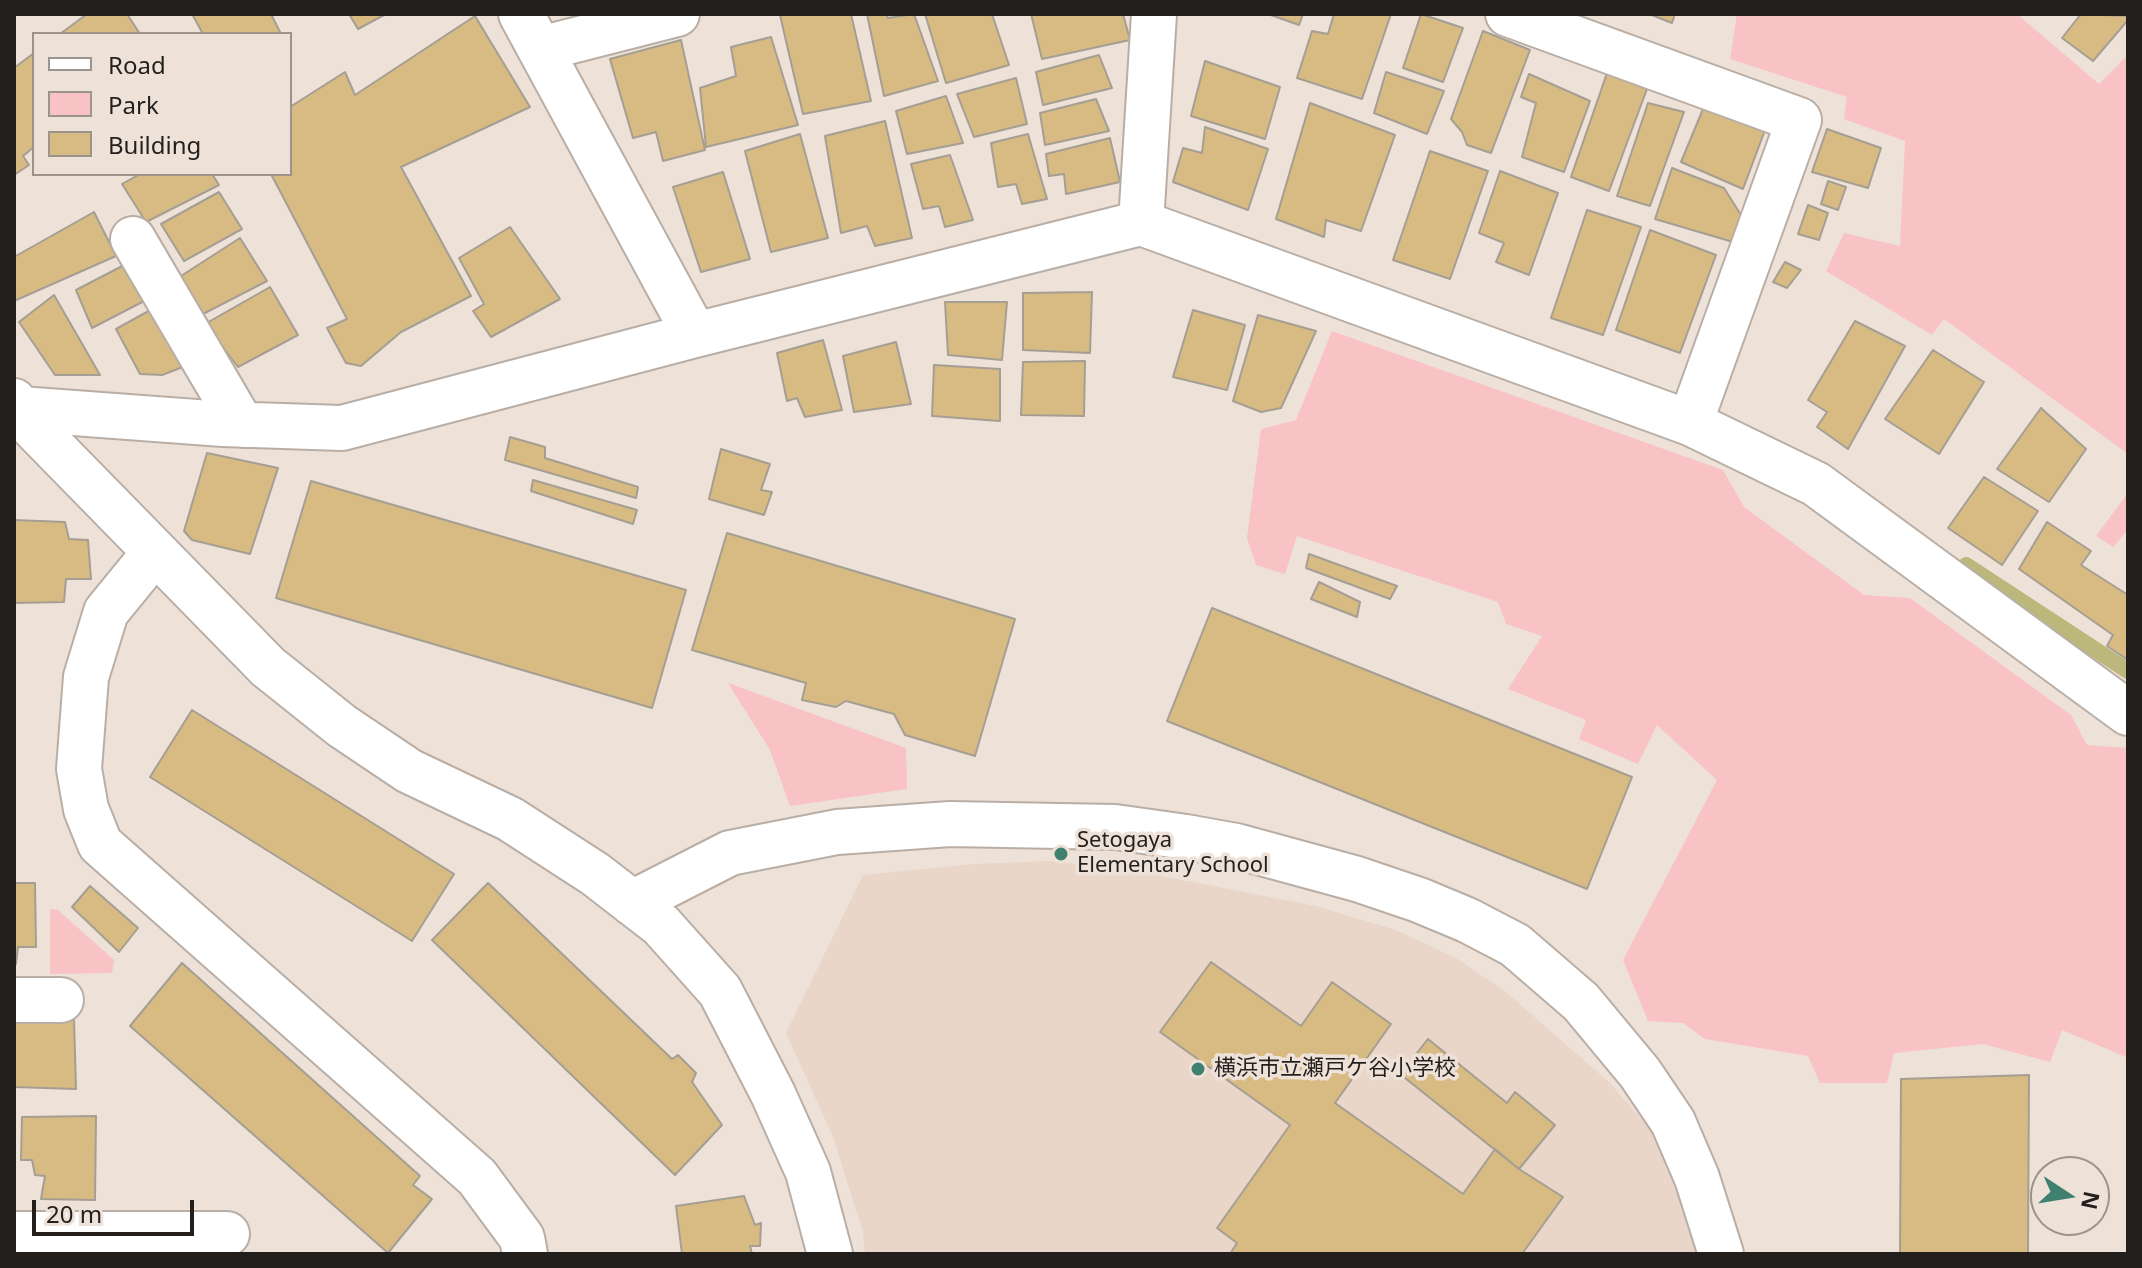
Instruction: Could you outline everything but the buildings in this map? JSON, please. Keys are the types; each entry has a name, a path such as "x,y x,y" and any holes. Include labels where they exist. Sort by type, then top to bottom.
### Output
{"street":[{"path":"677,14 530,32 695,335"},
{"path":"1141,223 1154,14"},
{"path":"1508,14 1799,120 1690,423"},
{"path":"17,405 242,425 342,428 1141,223 1690,423 1816,484 2128,713"},
{"path":"133,239 242,425"},
{"path":"17,405 33,427 268,667 342,726 409,771 510,819 595,874 661,925 720,991 773,1094 808,1172 830,1254"},
{"path":"155,552 106,612 86,677 79,769 86,809 100,844 477,1177 522,1238 525,1254"},
{"path":"632,903 730,853 837,832 950,824 1115,827 1236,846 1357,879 1467,920 1515,945 1581,1002 1640,1073 1673,1122 1697,1178 1721,1254"},
{"path":"14,1000 61,1000"},
{"path":"14,1234 227,1234"}],"shaded area":[{"name":"横浜市立瀬戸ケ谷小学校","path":"1047,861 1126,869 1316,906 1396,930 1456,958 1506,992 1610,1083 1664,1145 1704,1254 865,1254 863,1232 833,1137 786,1033 863,875 975,864"}],"green space":[{"path":"1737,14 2017,14 2099,84 2128,55 2128,454 1944,319 1932,335 1826,271 1844,233 1900,246 1905,141 1844,119 1847,97 1730,59"},
{"path":"1332,331 1723,470 1744,507 1864,595 1910,598 2071,715 2087,745 2128,748 2128,1058 2062,1030 2050,1062 1983,1044 1894,1053 1887,1083 1820,1083 1808,1056 1705,1039 1683,1023 1648,1021 1623,960 1717,780 1657,725 1638,764 1579,739 1586,720 1508,689 1542,636 1506,624 1498,602 1297,536 1285,574 1256,565 1247,538 1261,429 1296,420"},
{"path":"2128,493 2128,530 2113,547 2096,536"},
{"path":"728,683 906,748 907,789 790,806 770,750"},
{"path":"50,909 58,910 114,960 112,973 50,974"}],"waterway":[{"path":"1966,565 2128,671"}],"place":[{"name":"Setogaya Elementary School","path":"1061,854"},
{"name":"横浜市立瀬戸ケ谷小学校","path":"1198,1069"}]}
